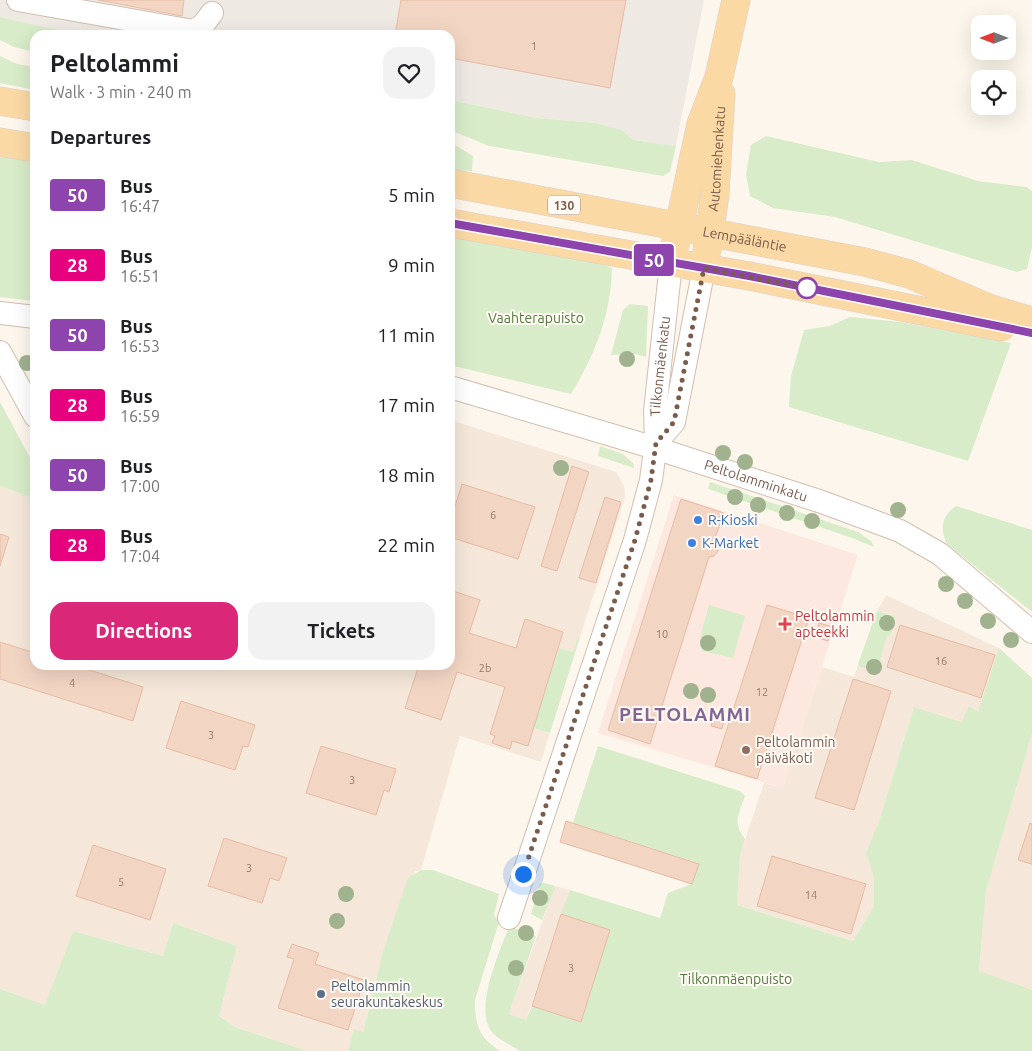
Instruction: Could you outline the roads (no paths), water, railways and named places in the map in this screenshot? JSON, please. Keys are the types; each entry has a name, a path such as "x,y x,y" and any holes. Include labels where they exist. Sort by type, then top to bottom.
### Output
{"main road":[{"name":"Automiehenkatu","path":"678,227 701,124 719,78 736,0"},
{"name":"Automiehenkatu","path":"704,268 716,175 721,91 719,78"},
{"path":"0,101 30,106"},
{"path":"0,142 30,147"},
{"name":"Lempääläntie","path":"455,184 818,252 908,274 991,309 1032,321"},
{"path":"455,224 704,268 1032,333"},
{"name":"Tilkonmäenkatu","path":"671,263 678,227"}],"street":[{"path":"18,0 187,30"},
{"path":"194,30 212,14"},
{"name":"Tilkonmäenkatu","path":"508,918 635,540 651,480 665,302 671,263"},
{"name":"Tilkonmäenkatu","path":"655,445 674,422 704,268"},
{"path":"0,313 30,316"},
{"path":"0,352 30,407"},
{"name":"Peltolamminkatu","path":"455,388 655,445 822,502 900,531 940,554 1032,632"}],"place":[{"name":"R-Kioski","path":"698,520"},
{"name":"K-Market","path":"692,543"},
{"name":"Peltolammin apteekki","path":"785,624"},
{"name":"Peltolammin päiväkoti","path":"746,750"},
{"name":"Peltolammin seurakuntakeskus","path":"321,994"}],"district":[{"name":"PELTOLAMMI","path":"685,714"}],"park label":[{"name":"Vaahterapuisto","path":"536,318"},
{"name":"Tilkonmäenpuisto","path":"736,979"}]}
